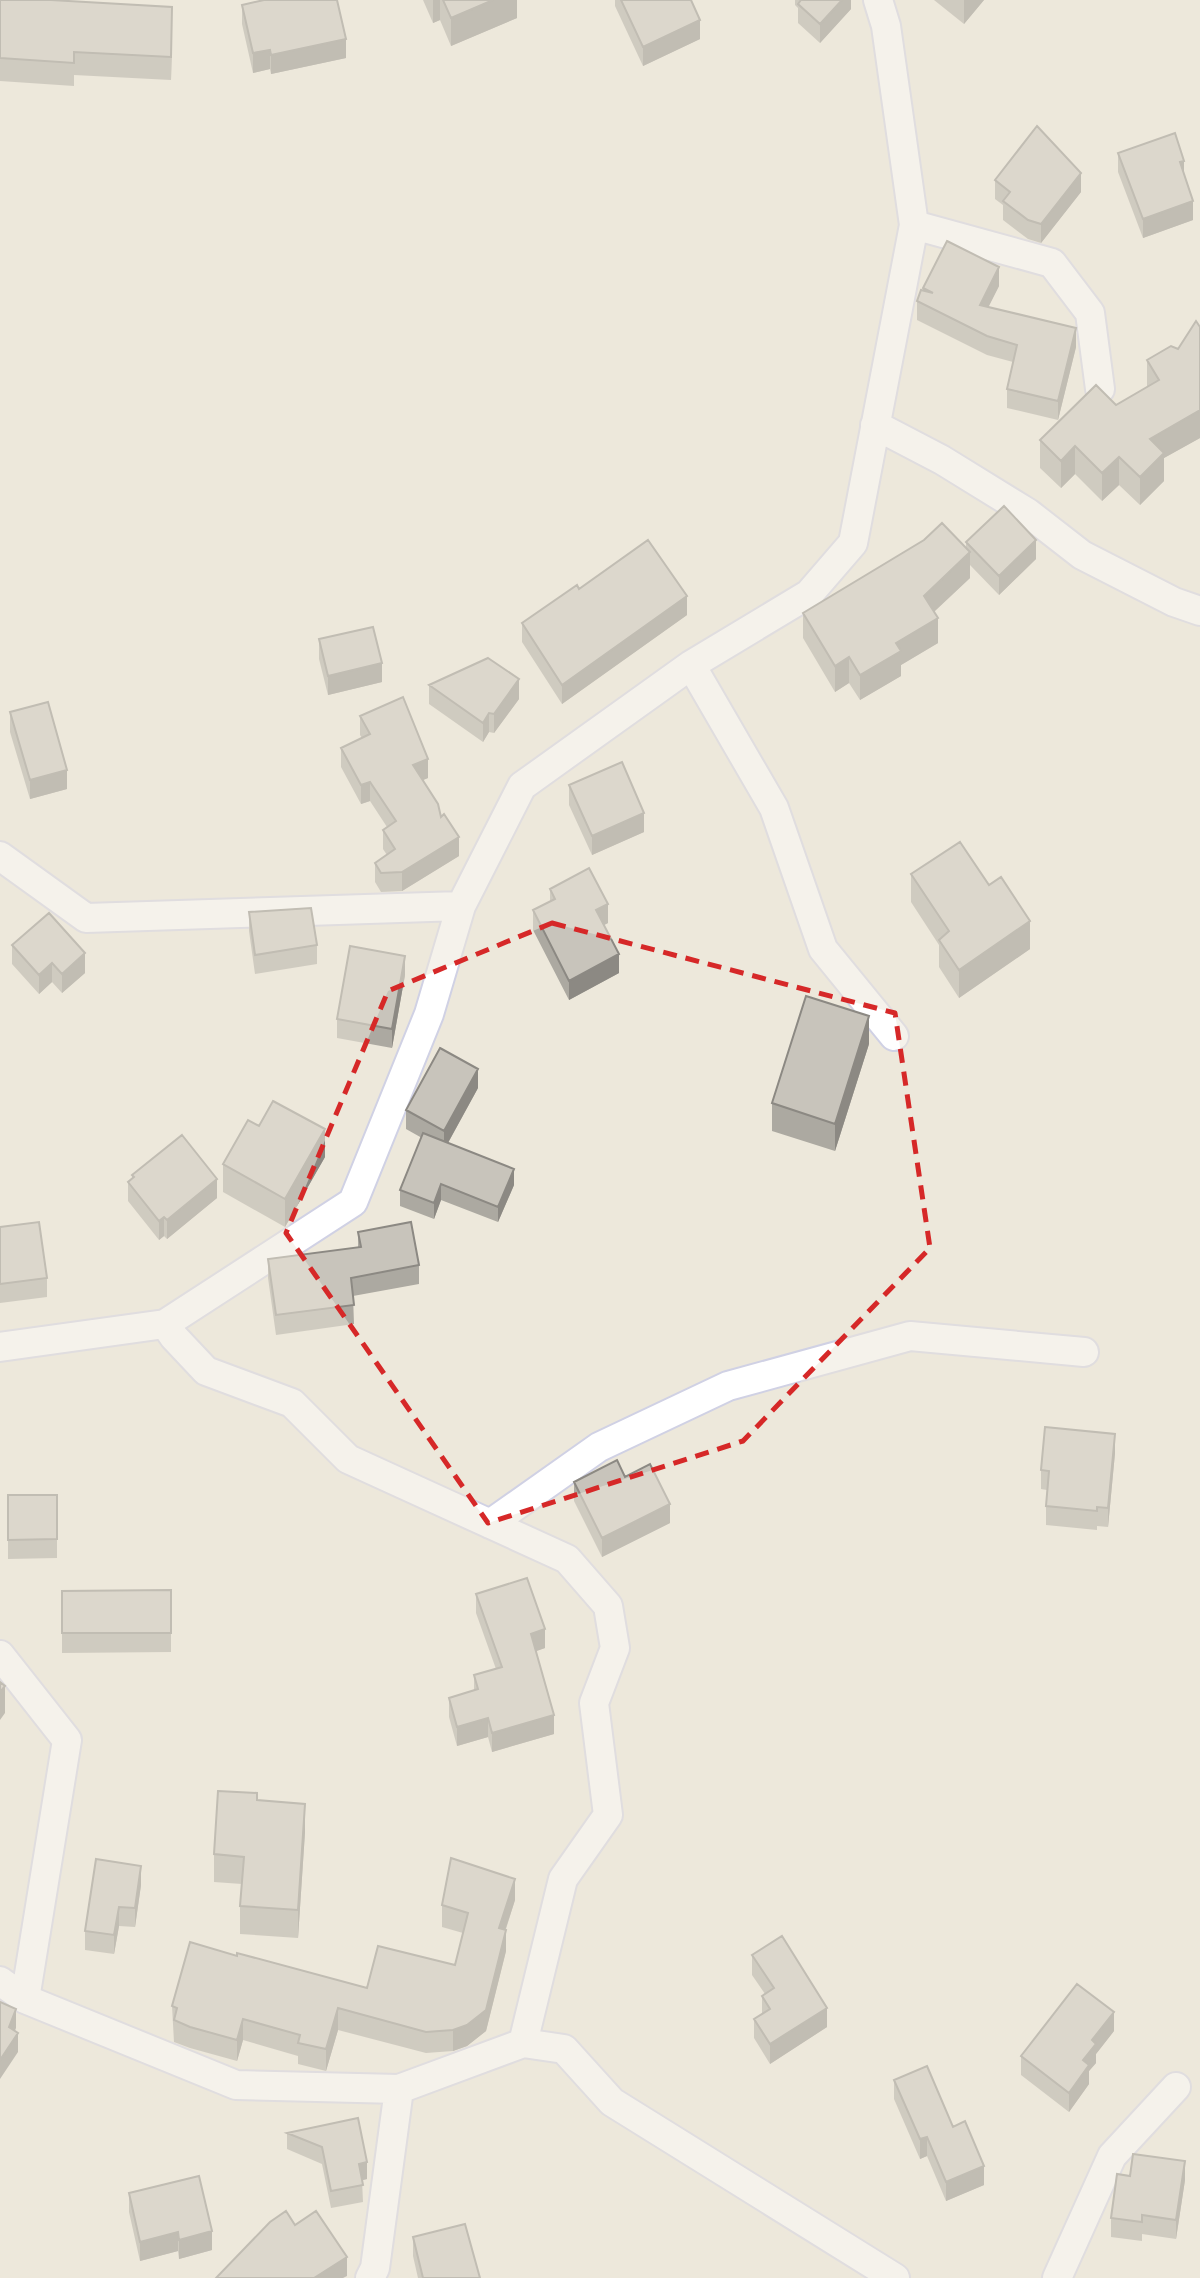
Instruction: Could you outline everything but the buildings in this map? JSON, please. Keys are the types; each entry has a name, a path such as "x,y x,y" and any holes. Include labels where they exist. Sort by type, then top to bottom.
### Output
{"street":[{"path":"0,1347 165,1324 354,1202 429,1014 461,906 522,786 691,665 808,594 853,543 914,225 886,26 878,0"},
{"path":"914,225 1052,263 1090,313 1100,389"},
{"path":"875,425 942,460 1028,513 1082,555 1174,602 1200,611"},
{"path":"691,665 774,808 823,949 894,1035"},
{"path":"0,856 86,918 461,906"},
{"path":"165,1324 206,1371 292,1403 348,1459 567,1559 608,1606 615,1648 594,1703 608,1815 563,1879 523,2043"},
{"path":"490,1524 599,1447 728,1386 910,1336 1084,1352"},
{"path":"0,1655 67,1740 25,1999"},
{"path":"0,1981 25,1999 236,2085 399,2089 523,2043 564,2049 612,2102 895,2278"},
{"path":"1057,2278 1111,2156 1176,2087"},
{"path":"370,2278 375,2268 399,2089"}],"highlighted area":[{"path":"552,923 895,1013 930,1248 743,1441 488,1523 286,1233 388,991"}]}
